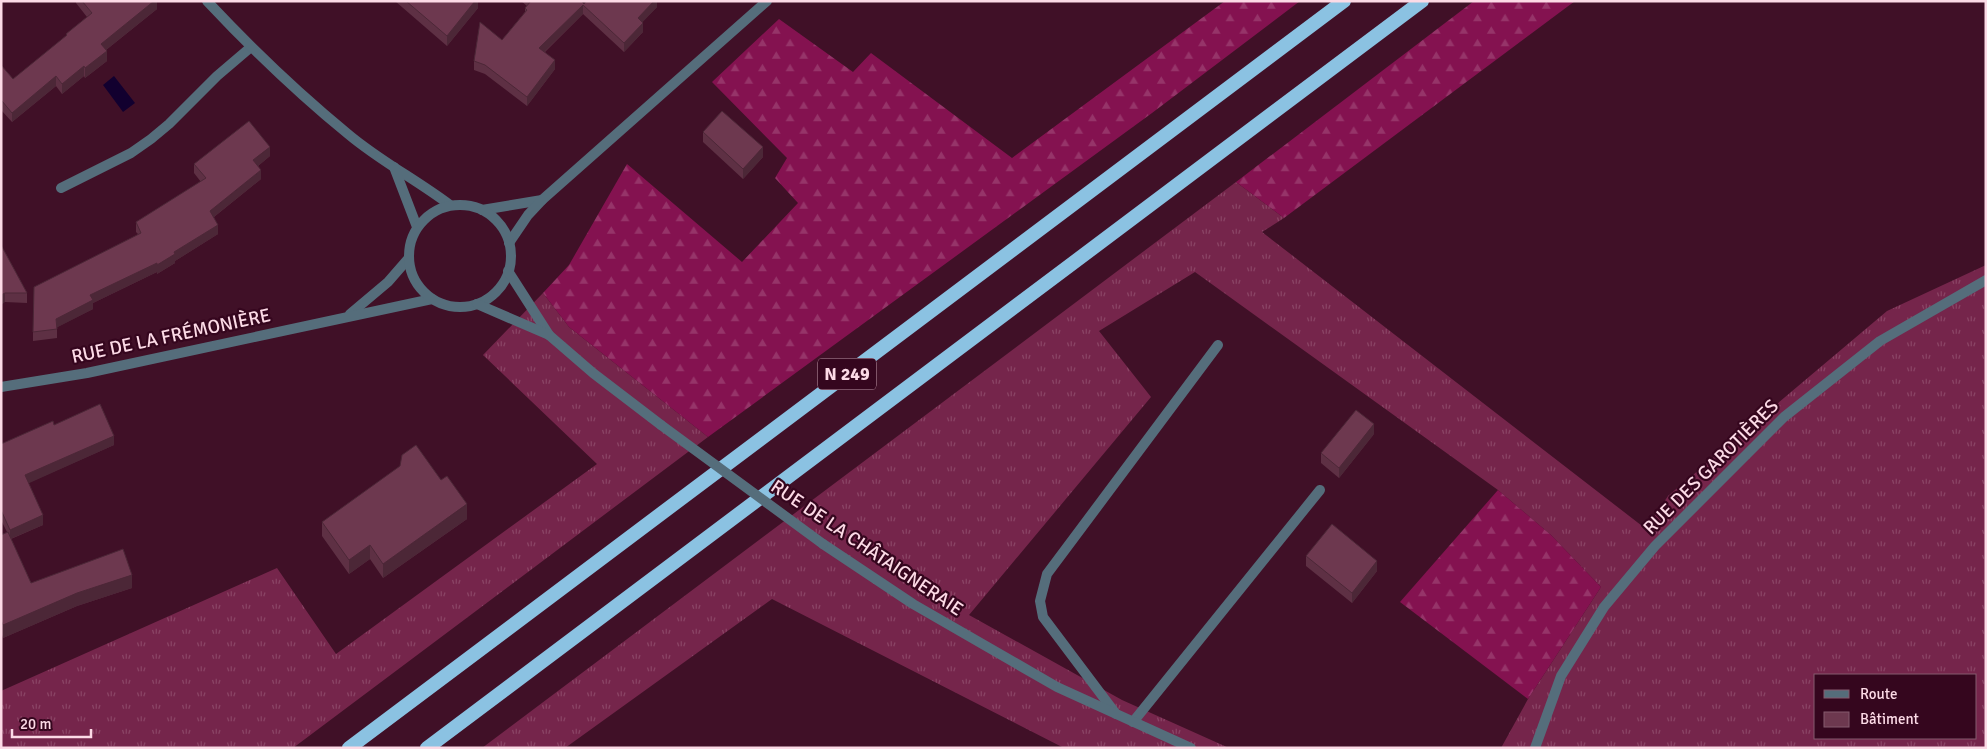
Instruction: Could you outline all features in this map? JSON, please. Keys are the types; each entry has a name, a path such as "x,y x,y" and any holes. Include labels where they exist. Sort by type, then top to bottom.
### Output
{"highway":[{"name":"N 249","path":"349,748 1344,1"},
{"name":"N 249","path":"427,748 1422,1"}],"street":[{"path":"207,1 250,47 349,135 425,186 450,206"},
{"path":"408,259 410,242 417,226 438,209 450,206 467,205 482,210 499,224 509,243 542,200 767,1"},
{"path":"61,188 131,153 152,139 250,47"},
{"path":"394,167 417,226"},
{"path":"482,210 542,200"},
{"name":"RUE DE LA CHÂTAIGNERAIE","path":"408,259 412,275 420,289 432,299 446,306 462,307 477,304 491,297 502,285 511,257 509,243"},
{"name":"RUE DE LA FRÉMONIÈRE","path":"347,316 388,282 408,259"},
{"name":"RUE DE LA CHÂTAIGNERAIE","path":"508,271 549,336"},
{"name":"RUE DES GAROTIÈRES","path":"1536,748 1561,676 1604,607 1656,546 1784,417 1880,341 1986,280"},
{"name":"RUE DE LA FRÉMONIÈRE","path":"1,388 87,373 432,299"},
{"name":"RUE DE LA CHÂTAIGNERAIE","path":"477,304 549,336 593,373 661,425 823,544 921,609 1057,687 1191,748"},
{"path":"1116,714 1043,617 1040,601 1047,574 1218,345"},
{"path":"1133,722 1320,490"}],"green space":[{"path":"1225,1 1300,1 1152,113 708,437 569,327 543,293 569,265 627,164 742,262 798,203 775,178 787,158 712,82 779,19 853,72 871,53 1012,158"},
{"path":"1474,1 1575,1 1284,218 1236,182"},
{"path":"1236,182 1284,218 1262,232 1646,529 1668,496 1887,311 1986,265 1986,748 1501,748 1528,699 1601,587 1551,535 1498,490 1195,272 1099,331 1151,397 969,615 1122,700 1229,748 1064,748 772,599 565,748 482,748"},
{"path":"543,293 569,327 708,437 293,748 1,748 1,691 277,568 336,654 597,464 483,355"},
{"path":"1498,490 1551,535 1601,587 1528,699 1400,602"}],"shaded area":[{"path":"114,76 135,103 123,112 103,85"}],"building":[{"path":"82,1 154,1 101,44 107,51 85,68 84,66 62,84 56,76 12,113 1,101 1,65 13,79 92,13"},
{"path":"406,1 475,1 447,36"},
{"path":"531,1 581,1 584,4 586,1 654,1 638,18 643,23 624,43 583,5 539,48 555,60 527,97 485,65 474,61 480,22 502,40 527,10 525,8"},
{"path":"722,111 763,147 743,169 703,132"},
{"path":"249,121 270,147 253,160 261,170 210,211 218,225 174,252 175,254 157,265 157,263 90,295 93,300 56,319 57,329 33,332 34,287 141,233 136,222 206,178 194,164"},
{"path":"1,245 27,293 5,293 1,295"},
{"path":"100,404 114,436 25,475 43,515 10,530 1,510 1,444 53,421 54,425"},
{"path":"1356,410 1374,424 1339,468 1321,453"},
{"path":"416,445 441,480 447,476 467,504 383,564 370,545 349,560 322,522 400,466 402,455"},
{"path":"1332,524 1377,561 1352,593 1306,556"},
{"path":"8,532 31,583 123,549 132,575 77,593 3,625 1,620 1,535"}]}
